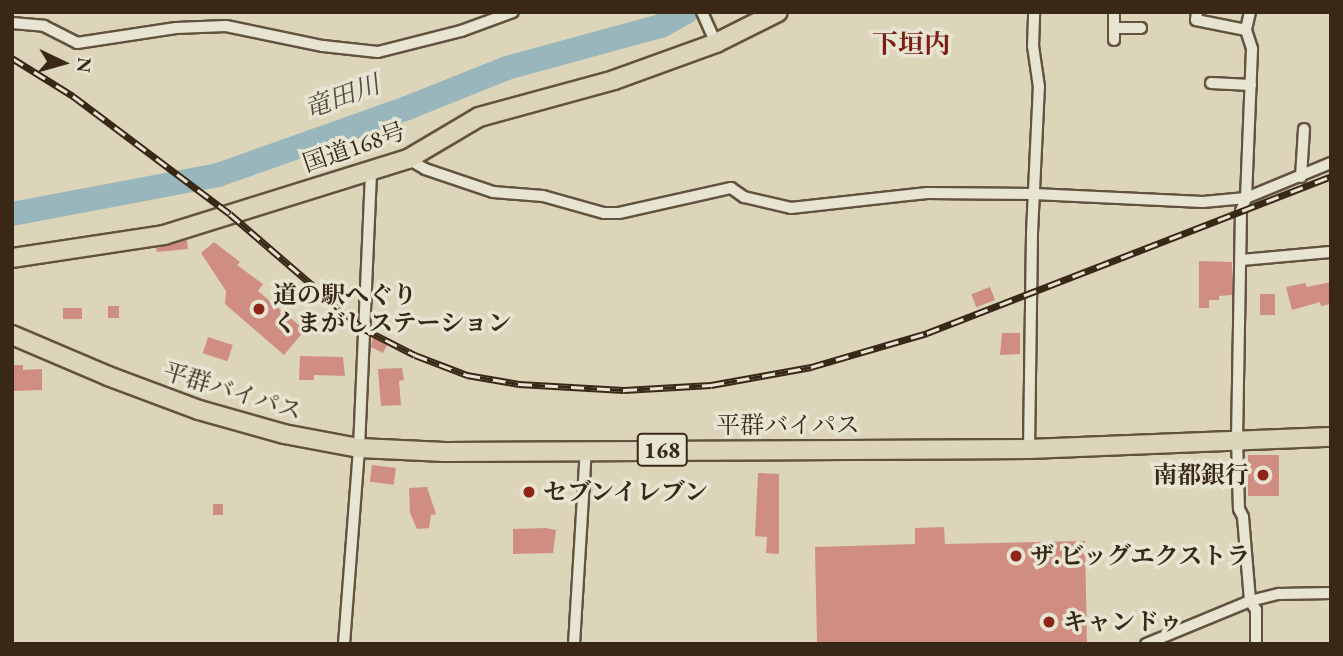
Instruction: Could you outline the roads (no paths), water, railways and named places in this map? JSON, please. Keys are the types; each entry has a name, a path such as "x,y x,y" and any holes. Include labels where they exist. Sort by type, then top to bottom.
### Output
{"highway":[{"name":"国道168号","path":"12,258 164,235 408,159 478,117 614,80 716,43 778,12"},
{"name":"平群バイパス","path":"12,334 108,376 199,410 284,434 359,449 445,452 1030,449 1237,439 1331,438"}],"street":[{"path":"12,23 44,26 77,43 176,28 226,26 335,48 378,52 461,31 513,12"},
{"path":"1030,449 1034,194 1039,87 1033,46 1034,12"},
{"path":"1114,12 1114,34 1141,28"},
{"path":"1197,12 1196,20 1246,30"},
{"path":"1250,12 1246,30 1252,49 1246,198 1241,211 1237,439 1239,509 1243,517 1250,601 1256,610 1256,644"},
{"path":"704,16 716,43"},
{"path":"1211,83 1251,85"},
{"path":"1301,177 1304,129"},
{"path":"408,159 425,169 493,192 543,196 604,213 620,213 731,188 744,197 791,208 927,193 1034,194 1203,202 1217,198 1246,198 1331,163"},
{"path":"344,644 359,449 371,170"},
{"path":"1241,260 1331,251"},
{"path":"575,644 586,450"},
{"path":"1146,644 1250,601 1279,594 1331,593"}],"waterway":[{"name":"竜田川","path":"12,214 218,175 407,108 507,68 661,26 686,12"}],"railway":[{"path":"12,58 73,96 230,214 362,328 415,355 467,375 519,384 624,390 711,385 811,367 927,333 1331,176"}],"place":[{"name":"道の駅へぐり くまがしステーション","path":"259,309"},
{"name":"南都銀行","path":"1263,475"},
{"name":"セブンイレブン","path":"529,492"},
{"name":"ザ.ビッグエクストラ","path":"1016,556"},
{"name":"キャンドゥ","path":"1049,622"}],"district":[{"name":"下垣内","path":"911,45"}]}
